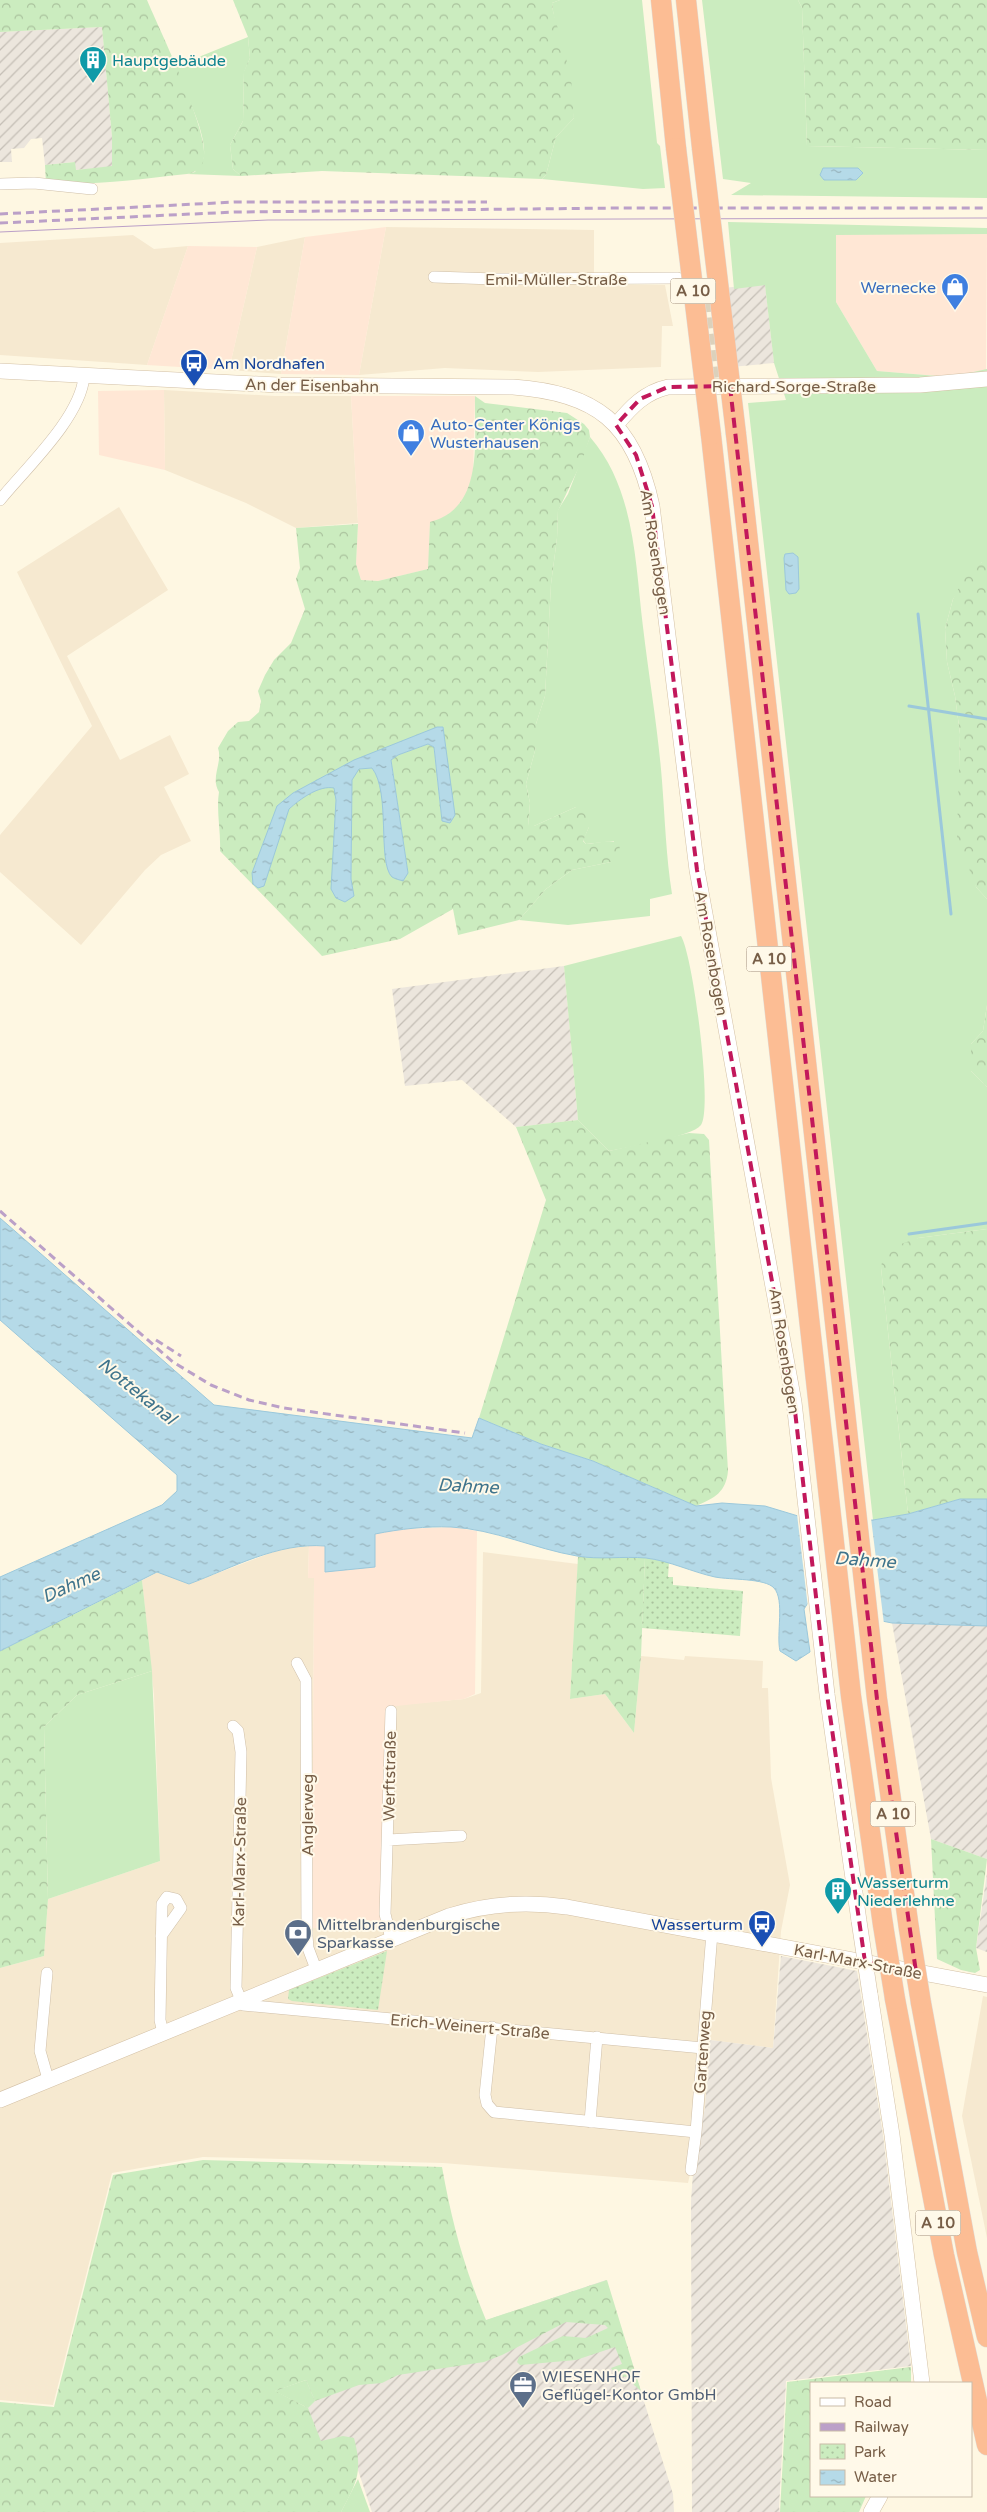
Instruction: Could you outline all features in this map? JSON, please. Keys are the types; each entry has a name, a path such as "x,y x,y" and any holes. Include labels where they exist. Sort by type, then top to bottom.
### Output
{"highway":[{"name":"A 10","path":"661,0 676,148 829,1484 851,1696 894,1998 944,2255 987,2445"},
{"name":"A 10","path":"686,0 877,1698 921,2003 967,2252 987,2337"}],"main road":[{"name":"An der Eisenbahn","path":"0,371 84,377 278,385 539,389 579,400 616,425"},
{"name":"Richard-Sorge-Straße","path":"616,425 640,399 655,390 668,387 920,385 987,379"},
{"name":"Am Rosenbogen","path":"616,425 636,455 652,506 697,870 787,1358 804,1485 827,1694 858,1921 892,2134 922,2382"},
{"name":"Karl-Marx-Straße","path":"0,2100 239,2000 391,1939 481,1906 517,1903 567,1907 987,1986"},
{"path":"871,2512 879,2497"}],"street":[{"path":"0,184 34,183 92,189"},
{"name":"Emil-Müller-Straße","path":"434,277 514,280 678,278"},
{"path":"0,500 70,416 79,398 84,377"},
{"name":"Anglerweg","path":"297,1663 306,1680 307,1936 308,1948 316,1969"},
{"name":"Werftstraße","path":"390,1711 385,1914 391,1939"},
{"name":"Karl-Marx-Straße","path":"233,1726 238,1732 241,1752 236,1988 239,2000"},
{"name":"Werftstraße","path":"388,1840 461,1836"},
{"name":"Gartenweg","path":"691,2170 696,2132 712,1933"},
{"path":"161,1936 160,2020 163,2033"},
{"path":"47,1973 40,2051 48,2079"},
{"name":"Erich-Weinert-Straße","path":"239,2000 243,2005 703,2048"},
{"path":"492,2027 485,2095 487,2104 494,2112 696,2132"},
{"path":"590,2122 598,2037"}],"highlighted area":[{"path":"730,386 877,1699 916,1972 865,1962 827,1694 794,1402 697,870 652,506 636,455 616,425 640,399 668,387"}],"shaded area":[{"path":"102,27 112,137 112,167 75,170 74,162 45,165 42,138 31,139 24,148 11,149 12,162 0,162 0,32"},
{"path":"386,227 594,230 594,285 665,285 673,326 662,326 661,367 538,372 445,368 359,375"},
{"path":"386,227 359,375 281,374 305,237"},
{"path":"836,234 987,234 986,370 950,377 877,371 836,302"},
{"path":"133,235 154,249 188,246 147,365 0,355 0,243"},
{"path":"305,237 281,374 229,370 257,247"},
{"path":"188,246 257,247 229,370 147,365"},
{"path":"765,284 774,363 720,368 712,289"},
{"path":"164,390 275,396 351,396 358,523 296,528 246,503 165,470"},
{"path":"164,390 165,470 99,455 98,391"},
{"path":"351,396 475,396 473,476 467,494 456,509 441,519 430,523 429,569 378,581 361,580 356,564 358,523"},
{"path":"119,507 168,590 67,656 120,760 170,735 189,774 164,787 191,841 161,855 145,870 81,945 0,872 0,835 92,726 17,572"},
{"path":"564,966 578,1120 516,1127 462,1080 405,1086 392,989"},
{"path":"452,1527 477,1531 475,1694 464,1699 386,1707 382,1927 312,1928 314,1578 308,1578 309,1545 325,1546 325,1572 375,1534 401,1529"},
{"path":"309,1545 308,1577 314,1578 312,1927 382,1926 386,1706 464,1699 481,1693 483,1552 578,1564 570,1699 605,1694 634,1733 641,1656 684,1660 685,1656 763,1661 762,1688 768,1688 771,1778 790,1885 781,1931 773,2048 710,2040 705,2108 688,2183 443,2163 203,2157 112,2173 53,2405 0,2400 0,1968 44,1956 48,1899 160,1861 154,1695 142,1580 158,1572 189,1584 286,1547"},
{"path":"892,1623 987,1626 987,1859 931,1839"},
{"path":"987,1873 987,1952 976,1948"},
{"path":"781,1956 857,1971 883,2135 911,2366 786,2381 780,2512 692,2512 691,2201 696,2132 700,2130 705,2108 710,2040 773,2048"},
{"path":"983,1996 987,1997 987,2238 962,2116"},
{"path":"606,2280 673,2494 674,2512 372,2512 348,2440 319,2447 297,2384"}],"green space":[{"path":"0,0 147,0 182,80 199,125 204,157 201,167 187,174 134,180 81,184 46,183 45,165 75,162 76,170 112,166 112,137 102,27 0,32"},
{"path":"233,0 560,0 552,3 571,76 574,118 556,137 546,175 542,179 322,171 241,176 233,169 230,145 243,121 244,71 250,58 248,37"},
{"path":"560,0 642,0 657,143 660,146 665,188 643,189 542,179 546,175 556,137 574,118 552,3"},
{"path":"702,0 798,0 802,8 807,146 987,150 987,198 731,195 751,183 723,179"},
{"path":"798,0 987,0 987,150 807,146 802,8"},
{"path":"248,37 250,58 244,72 243,121 230,145 233,169 241,176 187,174 195,172 202,162 204,145 194,110 174,67"},
{"path":"728,222 987,228 987,234 836,235 836,302 877,371 950,377 987,369 987,562 982,562 953,599 945,629 947,662 955,696 960,734 959,777 976,887 987,899 987,1005 983,1031 971,1044 971,1071 987,1087 987,1229 918,1238 881,1268 908,1514 873,1520 748,403 786,400 774,363 765,285 734,289"},
{"path":"475,396 485,403 567,413 584,424 589,430 590,437 582,461 558,511 557,538 551,584 545,696 536,724 536,747 526,784 530,803 528,826 534,826 576,807 586,807 591,811 589,827 583,841 586,844 608,841 616,842 620,844 619,853 611,862 572,870 546,889 519,920 458,935 453,909 400,939 322,956 220,851 219,792 216,781 219,759 218,748 228,731 238,722 249,721 259,712 261,701 258,691 265,675 274,660 291,643 305,609 296,579 300,568 296,528 358,524 356,564 361,580 378,581 428,569 430,522 448,514 460,503 468,488 473,470 475,452","holes":["443,727 442,821 434,747 428,744 398,755 391,760 408,873 387,868 385,816 381,789 372,768 358,769 352,780 351,879 354,896 334,787 316,790 289,809 293,793"]},
{"path":"590,437 605,457 616,479 624,503 635,552 658,742 672,894 650,899 650,916 568,925 519,920 546,889 572,870 611,862 614,841 586,844 583,840 589,827 576,807 534,826 528,826 530,803 526,784 536,747 536,724 545,696 551,584 557,538 558,510 568,494"},
{"path":"982,562 987,562 987,899 976,887 957,837 960,734 955,696 947,662 945,629 953,599 965,576"},
{"path":"681,936 691,971 700,1031 705,1091 704,1113 701,1125 685,1134 609,1151 578,1120 564,966"},
{"path":"987,1005 987,1087 971,1071 971,1044 983,1031"},
{"path":"578,1120 609,1151 689,1133 704,1134 709,1140 728,1471 722,1489 714,1497 696,1506 593,1461 541,1444 479,1418 546,1200 516,1127"},
{"path":"987,1229 987,1499 960,1499 908,1514 881,1268 884,1250 918,1238"},
{"path":"578,1557 645,1558 641,1656 634,1733 605,1694 570,1699"},
{"path":"645,1558 669,1562 668,1577 673,1577 673,1585 743,1591 740,1636 642,1628"},
{"path":"142,1580 152,1671 77,1695 44,1727 48,1899 44,1956 0,1968 0,1651"},
{"path":"152,1671 160,1861 48,1899 44,1727 77,1695"},
{"path":"931,1839 987,1859 976,1948 980,1970 975,1973 961,1970 937,1959"},
{"path":"387,1951 378,2010 288,1999 289,1990"},
{"path":"203,2160 442,2167 460,2245 471,2282 486,2320 607,2280 641,2391 634,2385 631,2378 616,2375 611,2368 622,2364 615,2347 576,2360 520,2365 517,2362 519,2357 563,2336 586,2338 608,2328 605,2325 566,2322 502,2355 484,2362 398,2375 382,2383 359,2385 315,2401 306,2380 275,2391 308,2408 321,2441 343,2436 354,2438 358,2460 357,2476 341,2512 0,2512 0,2402 54,2407 113,2175"},
{"path":"911,2367 911,2382 810,2382 810,2497 866,2497 859,2512 780,2512 787,2382"},
{"path":"306,2380 315,2401 308,2408 274,2391"},
{"path":"358,2479 370,2512 341,2512"}],"water":[{"path":"823,168 858,168 863,173 856,180 824,180 820,175"},
{"path":"793,553 798,557 799,589 796,593 789,594 786,590 784,558 785,554"},
{"path":"437,727 443,727 455,815 450,823 442,821 434,747 428,744 398,755 391,760 408,873 403,881 392,877 388,869 385,857 381,793 378,779 372,768 359,769 352,780 351,879 354,896 345,902 336,898 331,889 336,800 334,788 316,791 304,797 289,809 264,886 258,888 253,884 252,873 277,806 293,793 354,760"},
{"path":"0,1218 214,1405 472,1438 479,1418 541,1444 593,1461 696,1506 722,1503 765,1506 818,1522 873,1520 908,1514 960,1499 987,1499 987,1626 892,1623 882,1621 878,1589 819,1586 804,1609 810,1652 796,1661 780,1651 779,1601 774,1588 763,1582 715,1577 655,1559 577,1556 483,1531 432,1527 403,1529 375,1534 375,1567 325,1572 325,1546 307,1546 273,1552 189,1584 157,1572 0,1651 0,1577 162,1505 177,1491 177,1475 0,1320"}],"pier":[{"path":"797,1514 818,1519 871,1518 884,1624 880,1621 876,1591 820,1588 808,1608"}],"waterway":[{"path":"918,614 951,914"},
{"path":"909,706 987,719"},
{"path":"909,1234 987,1223"}],"tunnel":[{"path":"689,278 703,284 707,295 716,386"}],"tram line":[{"path":"0,232 268,220 987,218"}],"railway":[{"path":"0,214 236,202 487,202"},
{"path":"0,223 235,212 619,208 987,208"},
{"path":"0,1211 173,1362 211,1385 249,1400 284,1408 465,1433"},
{"path":"156,1340 181,1356"}],"place":[{"name":"Hauptgebäude","path":"93,84"},
{"name":"Wernecke","path":"955,311"},
{"name":"Am Nordhafen","path":"194,387"},
{"name":"Auto-Center Königs Wusterhausen","path":"411,457"},
{"name":"Wasserturm Niederlehme","path":"838,1915"},
{"name":"Wasserturm","path":"762,1948"},
{"name":"Mittelbrandenburgische Sparkasse","path":"298,1957"},
{"name":"WIESENHOF Geflügel-Kontor GmbH","path":"523,2409"}],"water label":[{"name":"Nottekanal","path":"137,1391"},
{"name":"Dahme","path":"468,1486"},
{"name":"Dahme","path":"865,1560"},
{"name":"Dahme","path":"71,1585"}]}
